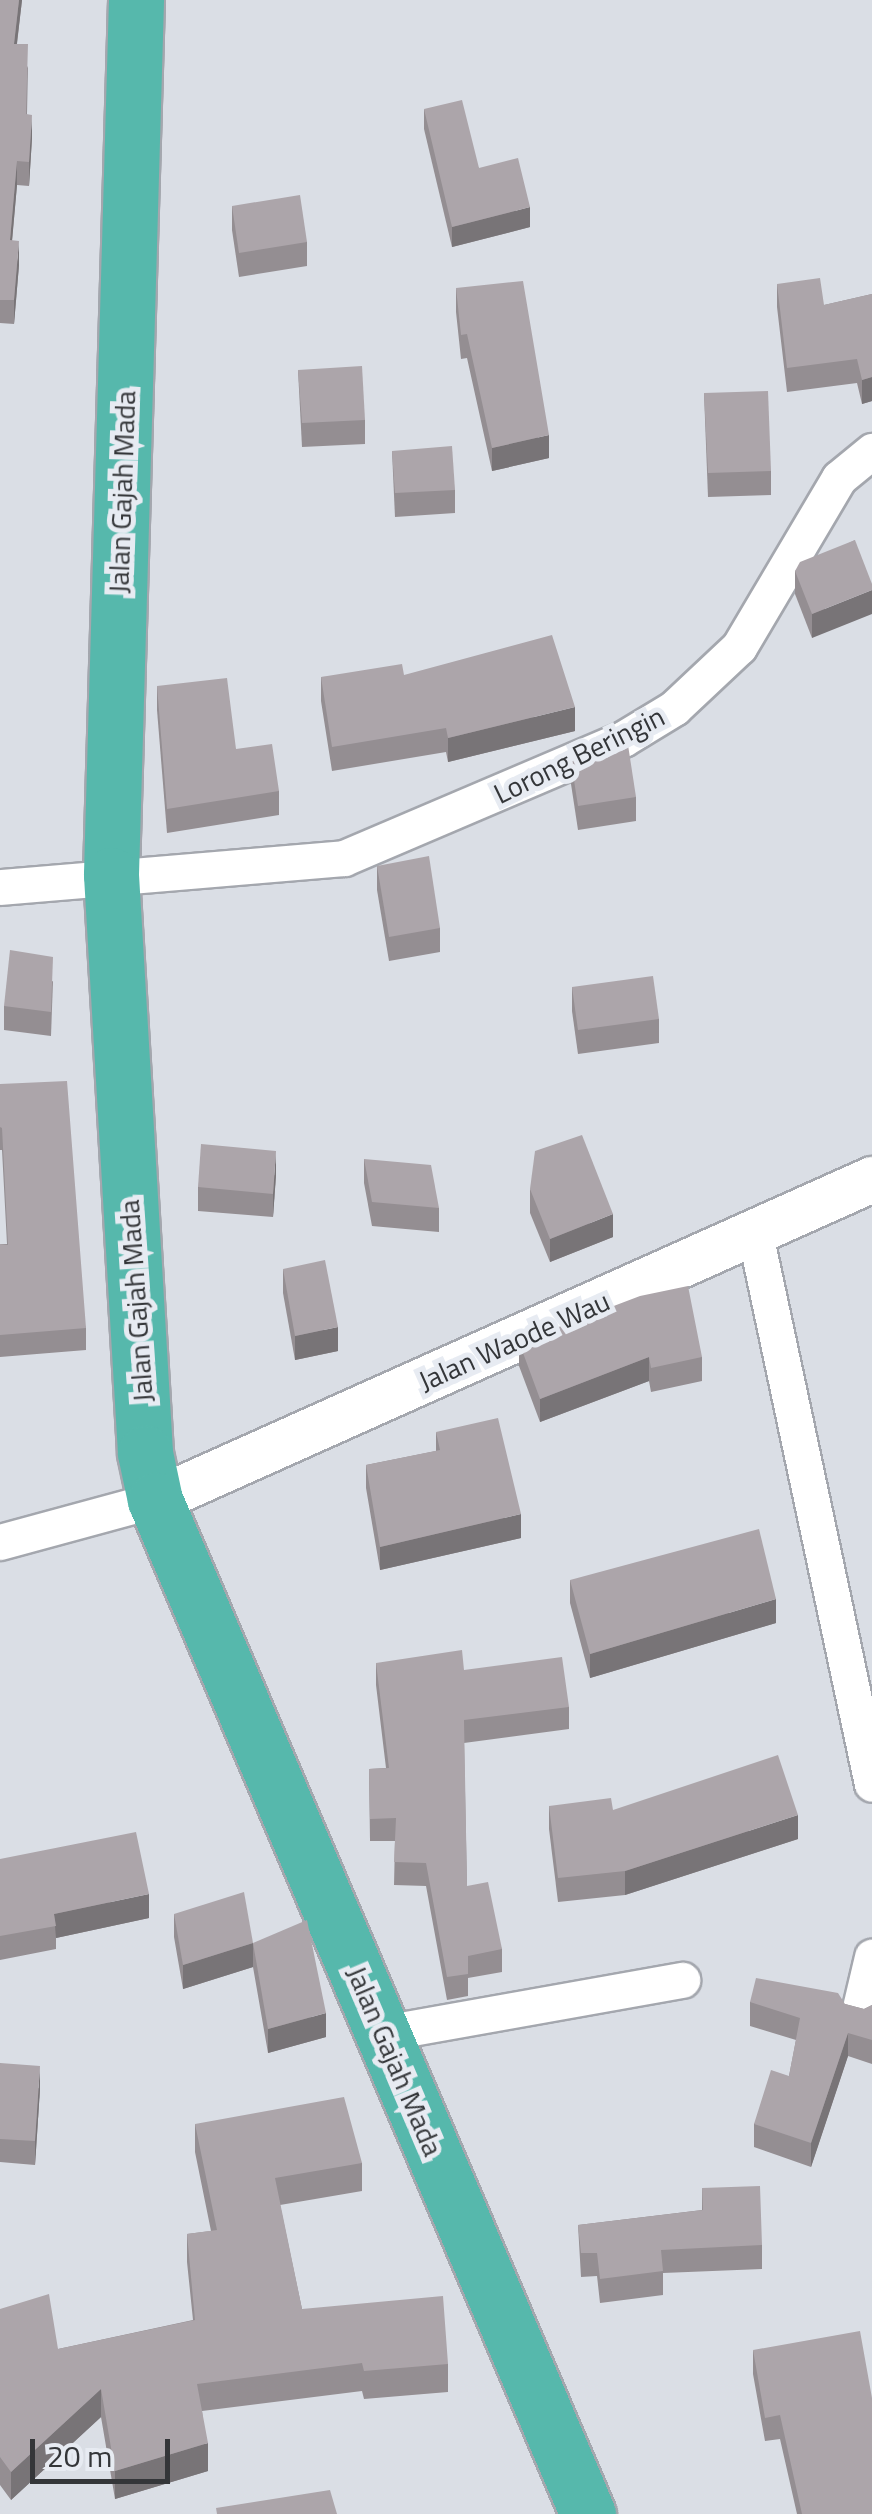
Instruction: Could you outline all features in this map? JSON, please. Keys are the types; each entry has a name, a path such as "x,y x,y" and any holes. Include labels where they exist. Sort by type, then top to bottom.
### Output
{"highway":[{"name":"Jalan Gajah Mada","path":"136,0 112,875 145,1453 155,1500 588,2514"}],"street":[{"name":"Lorong Beringin","path":"0,886 112,875 288,866 344,858 422,829 623,739 674,708 739,647 839,478 872,450"},
{"name":"Jalan Waode Wau","path":"155,1500 872,1179"},
{"path":"755,1234 872,1784"},
{"path":"0,1542 155,1500"},
{"path":"859,2012 872,1957"},
{"path":"384,2033 682,1980"}],"building":[{"path":"0,0 19,0 14,44 28,44 26,114 32,115 29,162 17,161 10,240 19,241 14,300 0,300"},
{"path":"462,100 479,168 518,158 530,207 452,227 424,109"},
{"path":"300,195 307,242 239,253 232,206"},
{"path":"820,278 824,305 872,294 872,377 862,380 857,359 787,368 777,284"},
{"path":"523,281 549,435 492,448 467,334 461,335 456,288"},
{"path":"362,366 365,420 302,423 298,370"},
{"path":"768,391 771,471 708,473 704,393"},
{"path":"452,446 455,490 395,493 392,451"},
{"path":"855,540 872,590 812,614 795,571 800,562"},
{"path":"552,635 575,707 448,738 446,728 332,747 321,677 402,664 404,675"},
{"path":"227,678 236,749 272,744 279,791 167,809 157,686"},
{"path":"628,745 636,797 578,806 571,761"},
{"path":"429,856 440,928 389,937 377,866"},
{"path":"10,950 53,957 51,1012 4,1006"},
{"path":"653,976 659,1019 578,1030 572,987"},
{"path":"67,1081 86,1328 0,1335 0,1244 8,1245 0,1084"},
{"path":"582,1135 613,1214 550,1239 530,1189 535,1151"},
{"path":"201,1144 276,1151 273,1194 198,1187"},
{"path":"364,1159 431,1165 439,1208 372,1202"},
{"path":"325,1260 338,1327 295,1336 283,1269"},
{"path":"688,1286 702,1357 651,1368 649,1357 540,1399 519,1342 640,1296"},
{"path":"498,1418 521,1514 380,1547 366,1465 440,1450 436,1432"},
{"path":"759,1529 776,1599 590,1654 570,1580"},
{"path":"462,1650 464,1670 562,1657 569,1707 464,1720 467,1886 488,1882 502,1949 468,1956 468,1974 447,1977 426,1863 394,1862 396,1818 370,1819 369,1769 389,1768 376,1663"},
{"path":"778,1755 798,1815 625,1871 558,1878 549,1806 611,1798 613,1810"},
{"path":"136,1832 149,1894 54,1914 56,1926 0,1936 0,1859"},
{"path":"244,1892 253,1943 183,1965 174,1914"},
{"path":"307,1920 326,2013 268,2029 253,1943"},
{"path":"756,1978 838,1993 845,2004 864,2009 872,2005 872,2040 848,2033 811,2143 754,2124 771,2070 789,2076 800,2018 750,2002"},
{"path":"0,2063 40,2066 35,2141 0,2139"},
{"path":"344,2097 362,2163 275,2178 302,2309 443,2296 448,2364 364,2371 362,2363 197,2384 208,2443 115,2471 101,2389 11,2472 0,2457 0,2309 49,2294 58,2349 195,2320 187,2234 217,2230 195,2124"},
{"path":"760,2186 762,2245 661,2250 663,2271 600,2279 597,2253 581,2253 578,2225 703,2210 702,2188"},
{"path":"860,2331 872,2398 872,2514 802,2514 780,2415 765,2418 753,2350"},
{"path":"330,2490 337,2514 217,2514 216,2508"}]}
